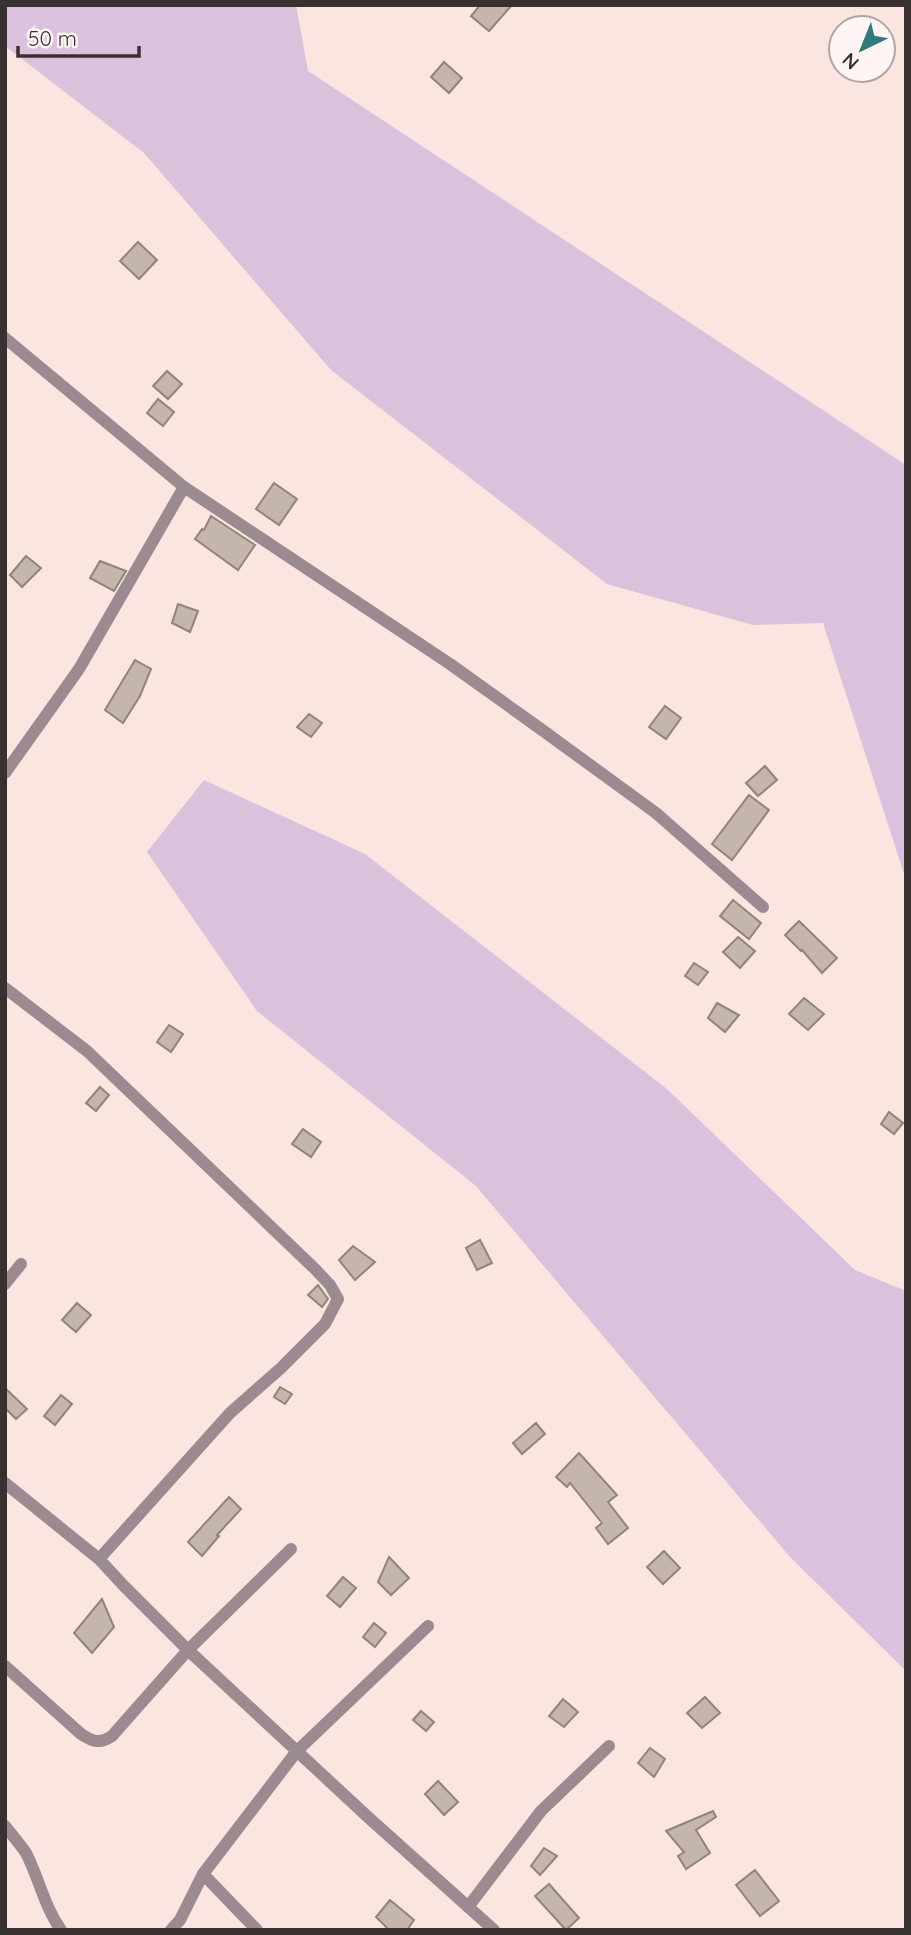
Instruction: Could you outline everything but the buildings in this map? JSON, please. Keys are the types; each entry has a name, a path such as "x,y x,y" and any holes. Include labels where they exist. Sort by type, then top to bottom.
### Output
{"street":[{"path":"5,338 184,487 450,664 538,727 656,813 763,907"},
{"path":"5,773 79,668 184,487"},
{"path":"5,988 87,1051 314,1268 330,1285 338,1300 324,1324 281,1368 230,1413 99,1559"},
{"path":"5,1284 21,1264"},
{"path":"5,1483 99,1559 188,1650 494,1930"},
{"path":"5,1666 81,1734 96,1742 104,1741 188,1650 291,1549"},
{"path":"172,1930 180,1920 203,1874 297,1751 428,1626"},
{"path":"468,1907 541,1811 609,1746"},
{"path":"5,1826 26,1853 43,1897 61,1930"},
{"path":"203,1874 257,1930"}],"shaded area":[{"path":"5,5 296,5 308,71 906,465 906,880 823,623 753,625 607,584 331,370 144,153 5,46"},
{"path":"204,780 365,854 667,1089 855,1270 906,1291 906,1671 790,1557 476,1186 257,1011 147,852"}]}
